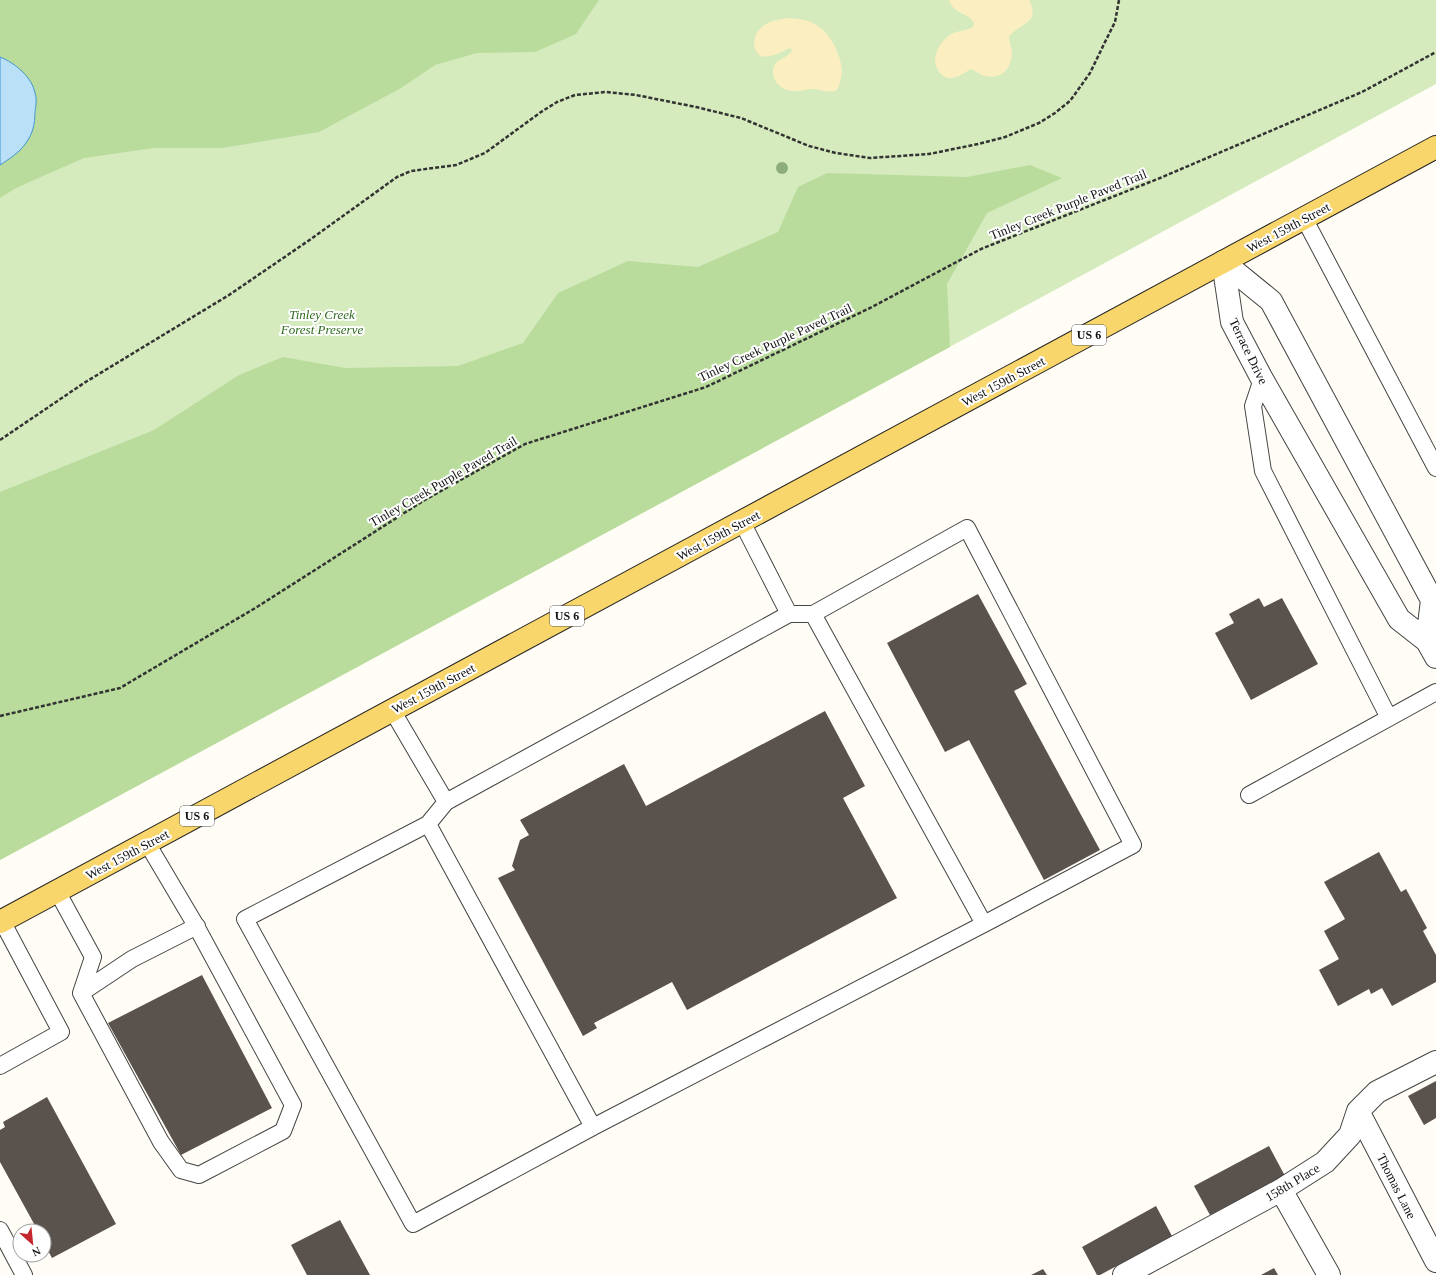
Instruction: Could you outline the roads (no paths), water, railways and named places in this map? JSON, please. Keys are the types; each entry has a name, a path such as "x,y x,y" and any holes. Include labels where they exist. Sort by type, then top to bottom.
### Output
{"main road":[{"name":"West 159th Street","path":"1,921 1436,147"}],"street":[{"name":"Terrace Drive","path":"1224,262 1232,322 1262,379 1399,619 1433,645"},
{"name":"Terrace Drive","path":"1224,262 1271,301 1432,600 1433,645"},
{"name":"158th Place","path":"1124,1275 1281,1190 1325,1162 1350,1135 1358,1111 1377,1092 1436,1062"},
{"name":"Thomas Lane","path":"1358,1111 1436,1261"},
{"path":"1281,1190 1329,1275"}],"lane":[{"path":"1304,218 1436,468"},
{"path":"1262,379 1253,406 1263,472 1389,718"},
{"path":"742,522 789,614"},
{"path":"967,528 1133,845 593,1127 413,1224 245,920 428,824 446,802 789,614 813,614 967,528"},
{"path":"813,614 984,924"},
{"path":"1249,795 1436,692"},
{"path":"392,710 446,802"},
{"path":"428,824 593,1127"},
{"path":"57,891 93,957 81,993 161,1142 181,1170 199,1175 283,1131 293,1105 197,926 147,843"},
{"path":"0,1066 61,1032 1,921"},
{"path":"81,993 132,959 197,926"},
{"path":"0,1230 24,1275"}],"water":[{"path":"0,57 17,67 27,76 36,95 36,100 32,132 23,147 0,165"}],"park label":[{"name":"Tinley Creek Forest Preserve","path":"322,322"}]}
